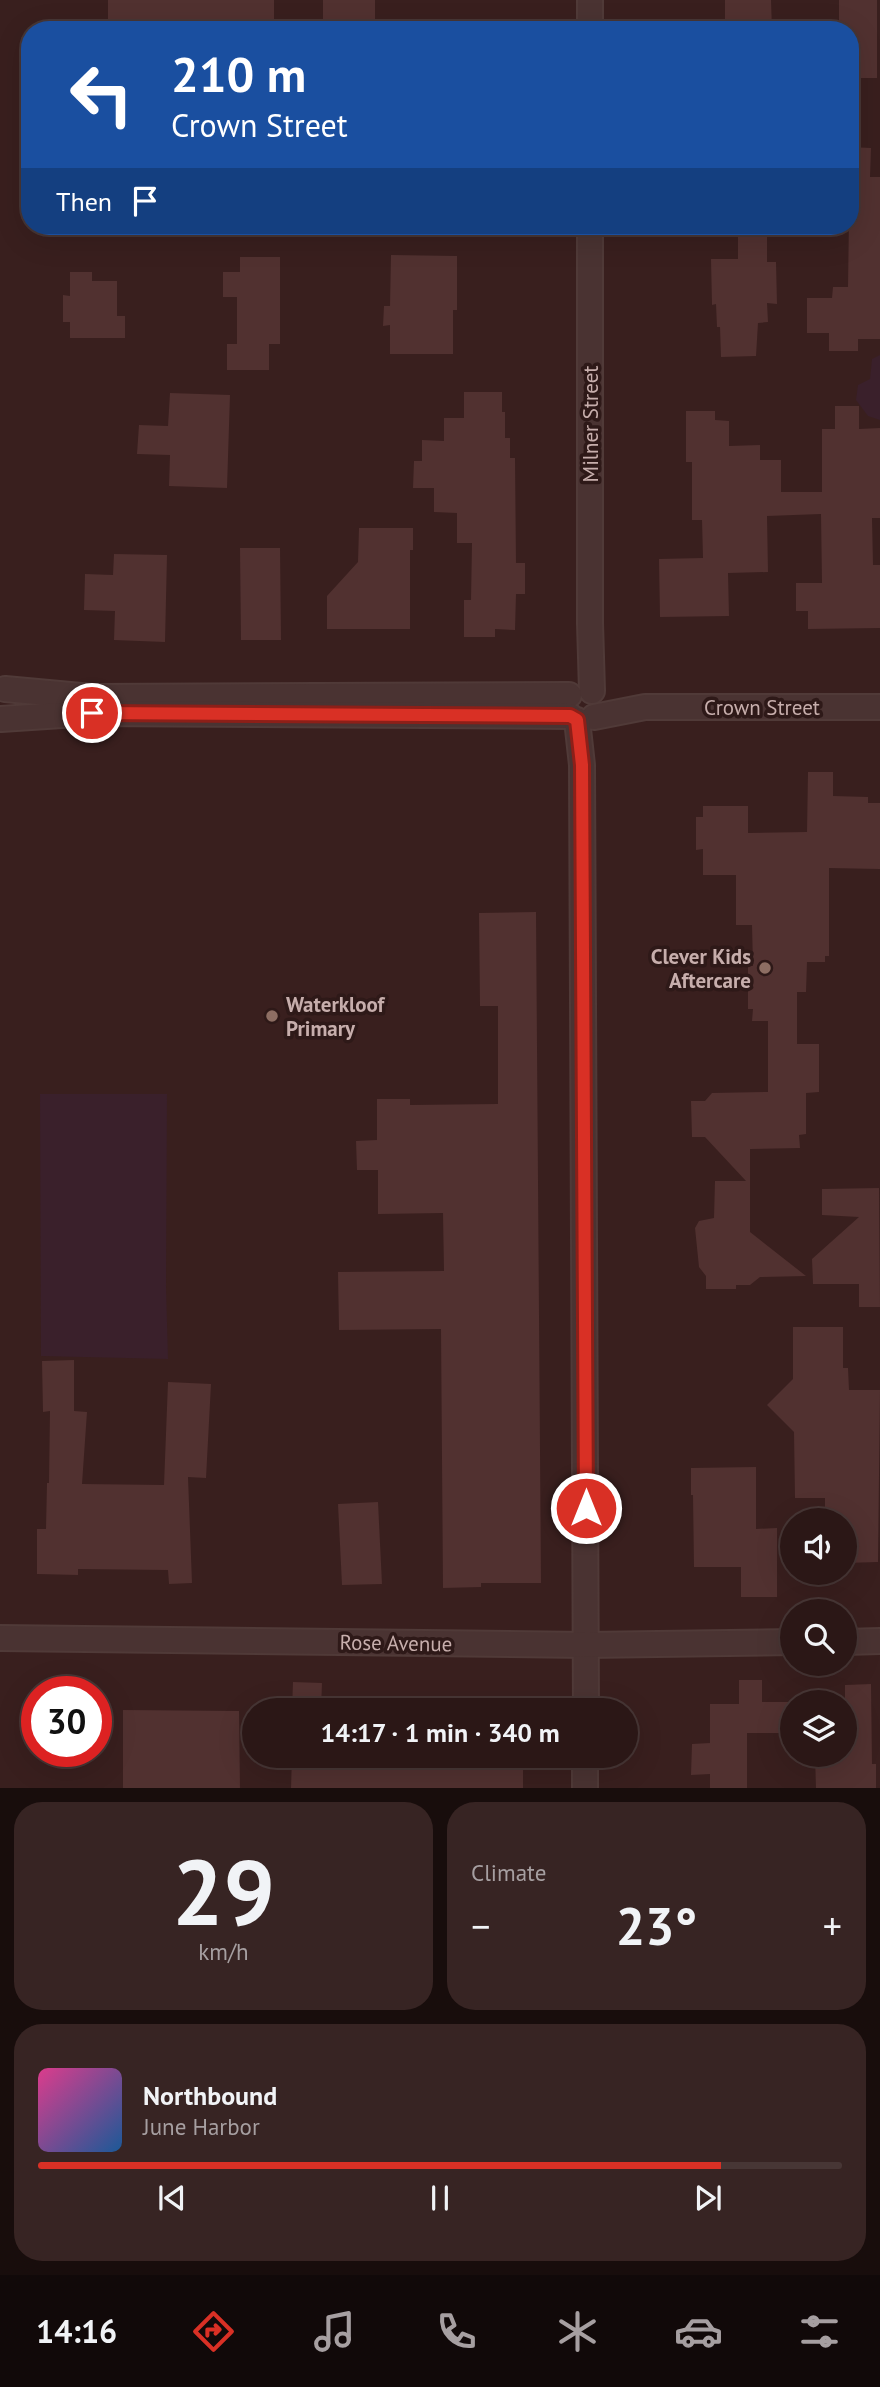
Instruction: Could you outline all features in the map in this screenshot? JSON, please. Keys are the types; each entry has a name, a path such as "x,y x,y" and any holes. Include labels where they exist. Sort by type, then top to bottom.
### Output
{"street":[{"path":"590,0 590,21"},
{"name":"Milner Street","path":"586,1698 582,765 583,705 590,623 590,235"},
{"path":"1,719 9,705 3,686"},
{"name":"Crown Street","path":"3,686 92,705"},
{"name":"Crown Street","path":"1,719 92,705 880,707"},
{"name":"Rose Avenue","path":"0,1638 587,1645 780,1642"},
{"path":"857,1642 880,1641"},
{"path":"585,1768 585,1788"}],"shaded area":[{"path":"880,355 880,420 868,416 856,400 858,385 870,379 872,359"},
{"path":"40,1094 167,1094 168,1359 41,1356"}],"building":[{"path":"108,0 274,0 274,21 108,21"},
{"path":"323,0 375,0 375,21 323,21"},
{"path":"725,0 771,0 772,21 725,21"},
{"path":"839,0 877,0 877,78 859,78 859,21 839,21"},
{"path":"859,147 871,148 870,177 880,177 880,339 858,339 858,351 829,351 829,333 807,333 807,298 832,298 833,287 848,287 849,235 859,235"},
{"path":"738,235 767,235 767,262 776,262 777,304 767,303 768,322 758,323 756,356 721,357 720,327 717,327 716,304 712,305 711,259 738,259"},
{"path":"391,255 457,256 457,310 453,310 453,354 390,354 390,325 383,326 384,306 390,306"},
{"path":"240,257 280,257 280,344 269,344 269,370 227,370 227,344 237,344 237,297 223,297 223,272 240,272"},
{"path":"70,272 92,272 92,281 117,281 117,316 125,316 125,338 70,338 70,322 63,322 63,295 70,296"},
{"path":"464,392 502,392 505,438 510,438 510,458 515,458 516,563 525,563 525,594 516,594 515,630 495,629 495,637 464,637 464,600 471,600 472,543 457,543 457,513 434,512 434,488 413,488 414,461 422,461 422,440 444,441 444,418 464,418"},
{"path":"170,393 230,395 227,488 169,486 170,455 137,454 139,425 168,426"},
{"path":"835,406 859,406 859,429 880,428 880,518 872,518 873,565 880,565 880,628 808,629 808,611 796,611 796,583 822,583 821,514 767,516 768,572 728,573 729,616 660,617 659,559 703,558 702,520 692,520 692,462 686,462 686,411 715,411 715,420 729,421 729,446 760,445 760,460 781,460 781,492 822,492 822,429 835,429"},
{"path":"359,528 413,528 413,550 410,550 410,629 327,629 327,596 358,562"},
{"path":"240,548 280,548 281,640 241,640"},
{"path":"114,554 167,555 165,642 114,640 115,611 84,610 85,574 113,575"},
{"path":"808,772 833,772 833,796 868,797 868,803 880,803 880,869 829,868 829,956 825,956 825,962 807,962 806,992 797,992 797,1044 819,1044 819,1092 806,1093 806,1134 799,1135 800,1148 750,1149 750,1232 806,1276 760,1277 750,1285 736,1285 736,1289 706,1289 706,1276 699,1267 695,1228 699,1221 714,1218 715,1181 746,1181 705,1137 692,1137 691,1101 705,1101 712,1093 768,1092 768,1021 752,1021 753,1009 748,1009 748,966 753,966 752,925 736,925 736,875 703,875 703,849 696,850 696,817 703,817 703,806 748,806 748,833 807,832"},
{"path":"536,912 541,1583 481,1583 481,1587 443,1588 441,1329 339,1330 338,1272 444,1271 443,1213 378,1214 378,1170 357,1170 356,1141 377,1140 377,1099 410,1099 410,1105 498,1104 498,1006 480,1006 479,913"},
{"path":"879,1188 880,1307 859,1307 859,1284 813,1284 812,1259 859,1217 822,1215 822,1189"},
{"path":"793,1327 843,1327 843,1368 848,1368 849,1390 880,1390 878,1562 857,1563 857,1508 825,1508 825,1498 795,1498 794,1432 767,1405 793,1379"},
{"path":"74,1360 74,1411 87,1412 82,1484 164,1485 168,1382 211,1384 206,1478 188,1477 192,1583 169,1584 168,1570 78,1569 78,1575 37,1574 37,1529 46,1529 49,1483 50,1411 43,1412 42,1361"},
{"path":"756,1467 756,1529 777,1528 777,1597 741,1597 741,1567 694,1567 691,1468"},
{"path":"378,1502 382,1584 342,1585 338,1504"},
{"path":"739,1680 762,1680 762,1702 780,1702 780,1733 747,1733 747,1788 710,1788 710,1774 691,1775 692,1744 710,1743 710,1704 739,1704"},
{"path":"293,1682 322,1683 321,1698 292,1698"},
{"path":"871,1684 872,1764 876,1764 876,1788 816,1788 815,1767 857,1767 857,1690 845,1690 845,1685"},
{"path":"123,1710 239,1711 240,1788 123,1788"},
{"path":"292,1768 523,1768 523,1788 291,1788"}],"place":[{"name":"Clever Kids Aftercare","path":"765,968"},
{"name":"Waterkloof Primary","path":"272,1016"}],"route":[{"path":"92,713 570,716 577,720 582,765 586,1508"}]}
